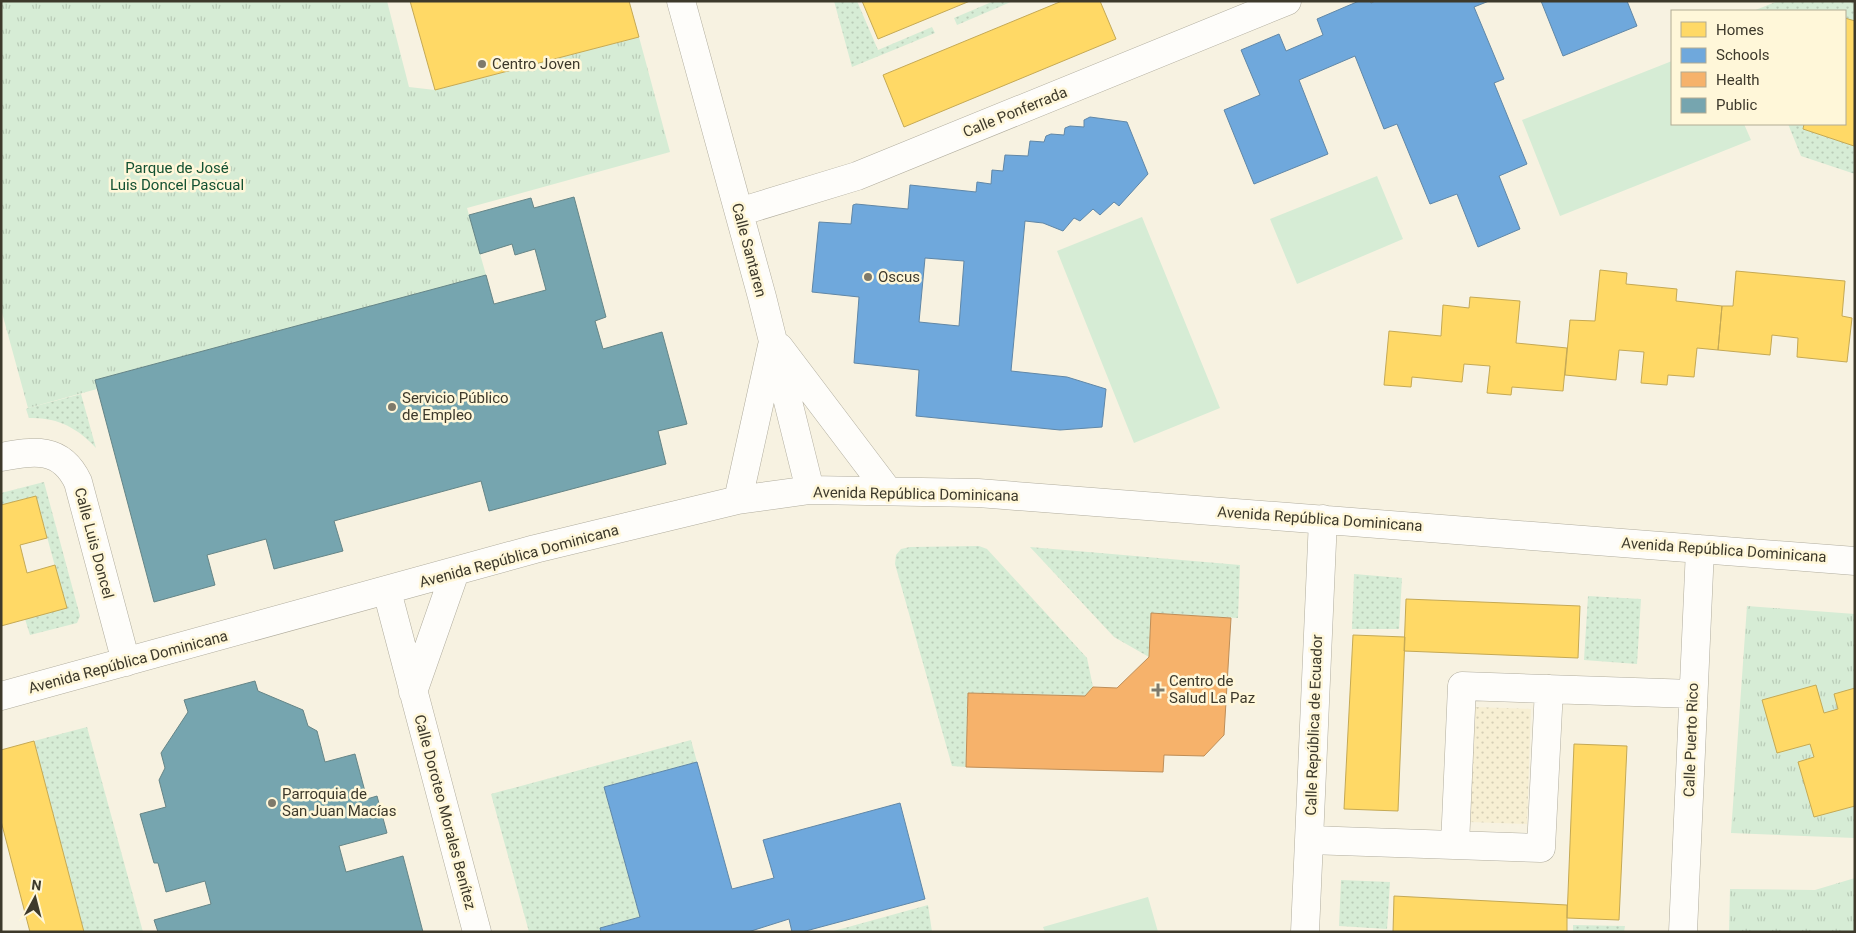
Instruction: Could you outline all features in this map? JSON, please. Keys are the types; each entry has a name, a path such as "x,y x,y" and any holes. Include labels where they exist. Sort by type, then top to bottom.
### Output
{"street":[{"name":"Calle Santaren","path":"681,1 774,340 738,500"},
{"name":"Calle Ponferrada","path":"739,212 857,176 1287,1"},
{"path":"774,340 810,490"},
{"path":"774,340 888,491"},
{"name":"Calle Luis Doncel","path":"1,457 28,452 44,453 56,457 73,472 78,482 126,662"},
{"name":"Avenida República Dominicana","path":"1,696 535,550 738,500 810,490 978,493 1855,561"},
{"name":"Calle República de Ecuador","path":"1305,932 1323,519"},
{"name":"Calle Puerto Rico","path":"1683,932 1700,548"},
{"path":"413,692 456,572"},
{"name":"Calle Doroteo Morales Benítez","path":"387,591 477,932"},
{"path":"1454,845 1462,686 1693,694"},
{"path":"1309,840 1541,848 1549,689"}],"green space":[{"name":"Parque de José Luis Doncel Pascual","path":"1,1 387,1 409,87 435,90 639,37 670,152 467,208 486,275 95,380 97,389 28,408 1,309"},
{"path":"834,1 857,1 878,50 932,27 935,33 852,67"},
{"path":"994,1 1013,1 957,25 954,18"},
{"path":"1778,1 1855,1 1855,21 1846,18 1846,10 1756,10"},
{"path":"1671,61 1671,125 1744,125 1751,140 1560,216 1522,120"},
{"path":"1788,125 1804,125 1803,129 1854,146 1855,143 1855,174 1801,156"},
{"path":"1377,176 1403,239 1297,284 1270,219"},
{"path":"1142,217 1220,408 1134,443 1057,251"},
{"path":"81,394 96,448 82,435 66,425 49,419 29,418 26,409 28,408"},
{"path":"44,482 80,616 77,623 30,635 25,619 66,607 36,496 1,505 1,493"},
{"path":"979,546 987,549 1087,658 1093,687 1085,696 968,693 966,767 952,766 895,564 896,555 901,549 910,547"},
{"path":"1030,547 1240,565 1238,618 1151,613 1149,657 1114,637"},
{"path":"1354,574 1402,578 1399,629 1352,629"},
{"path":"1588,596 1641,599 1637,664 1584,660"},
{"path":"1747,606 1855,614 1855,838 1731,833"},
{"path":"87,727 143,932 84,932 34,741"},
{"path":"691,740 697,762 604,787 640,917 601,928 601,932 529,932 491,794"},
{"path":"1855,878 1855,932 1729,932 1730,889 1815,890"},
{"path":"1341,880 1390,882 1387,929 1339,926"},
{"path":"1148,897 1158,932 1045,932 1043,927"},
{"path":"928,905 932,932 830,932"},
{"path":"1573,925 1625,926 1624,932 1573,932"}],"sand":[{"path":"1474,707 1531,709 1527,824 1470,822"}],"building: Homes":[{"name":"Centro Joven","path":"410,1 629,1 639,37 435,90"},
{"path":"862,1 970,1 878,39"},
{"path":"1062,1 1100,1 1116,39 904,127 883,75"},
{"path":"1846,18 1855,21 1854,146 1803,129 1804,125 1846,125"},
{"path":"1600,270 1627,273 1626,284 1677,289 1676,301 1722,306 1718,350 1697,348 1694,377 1668,375 1667,385 1641,383 1644,352 1619,350 1616,380 1565,375 1570,320 1595,321"},
{"path":"1736,271 1845,281 1842,316 1852,318 1847,362 1797,357 1798,338 1772,335 1770,355 1718,350 1722,306 1733,306"},
{"path":"1470,297 1520,301 1516,343 1567,348 1563,391 1512,387 1511,395 1487,393 1490,366 1464,364 1462,382 1412,377 1411,387 1384,385 1389,331 1441,336 1443,305 1469,308"},
{"path":"36,496 47,538 20,545 27,573 55,565 67,608 1,626 1,505"},
{"path":"1406,599 1580,606 1578,658 1404,651"},
{"path":"1353,635 1405,637 1398,811 1344,809"},
{"path":"1816,685 1824,713 1838,709 1834,694 1855,688 1855,806 1814,817 1798,762 1814,757 1810,744 1777,753 1762,700"},
{"path":"34,741 84,932 30,932 1,821 1,750"},
{"path":"1574,744 1627,746 1619,920 1567,918"},
{"path":"1394,896 1567,905 1567,932 1393,932"}],"building: Schools":[{"path":"1359,1 1370,1 1371,3 1375,1 1489,1 1474,7 1504,79 1494,83 1527,164 1499,176 1520,229 1478,247 1457,194 1430,204 1397,124 1384,129 1355,56 1299,80 1328,154 1254,184 1224,110 1260,95 1241,50 1279,34 1286,51 1323,35 1317,19"},
{"path":"1541,1 1627,1 1637,26 1563,56"},
{"name":"Oscus","path":"1090,117 1127,122 1148,174 1119,206 1114,202 1100,215 1093,209 1080,221 1074,218 1063,231 1043,223 1025,221 1011,371 1067,377 1106,389 1102,427 1060,430 916,416 919,370 854,363 859,297 812,292 819,222 851,224 853,205 856,204 908,209 910,185 976,192 977,182 991,184 992,170 1003,171 1005,155 1028,156 1030,141 1044,142 1046,136 1051,134 1064,135 1065,128 1070,126 1084,127 1084,120","holes":["925,258 964,261 959,326 919,322"]},
{"path":"697,762 732,889 774,878 763,840 900,803 925,899 802,932 792,932 789,919 748,932 601,932 600,928 640,917 604,787"}],"building: Health":[{"name":"Centro de Salud La Paz","path":"1151,613 1231,618 1224,735 1204,756 1164,755 1163,772 966,767 968,693 1085,696 1093,687 1117,688 1149,657"}],"building: Public":[{"name":"Servicio Público de Empleo","path":"574,197 606,317 595,321 603,349 662,332 687,424 658,431 666,464 489,511 481,481 334,521 343,551 274,569 266,539 207,555 215,585 154,602 95,380 486,275 494,304 546,290 535,249 515,255 512,244 480,254 469,215 531,198 534,208"},
{"name":"Parroquia de San Juan Macías","path":"255,681 258,691 303,710 308,726 317,731 325,762 355,754 367,799 377,796 387,833 339,846 346,872 403,856 423,932 158,932 154,920 211,904 205,881 166,892 158,863 154,863 140,814 166,807 159,780 165,768 161,753 188,712 184,700"}],"place":[{"name":"Centro Joven","path":"482,64"},
{"name":"Oscus","path":"868,277"},
{"name":"Servicio Público de Empleo","path":"392,407"},
{"name":"Centro de Salud La Paz","path":"1158,690"},
{"name":"Parroquia de San Juan Macías","path":"272,803"}]}
